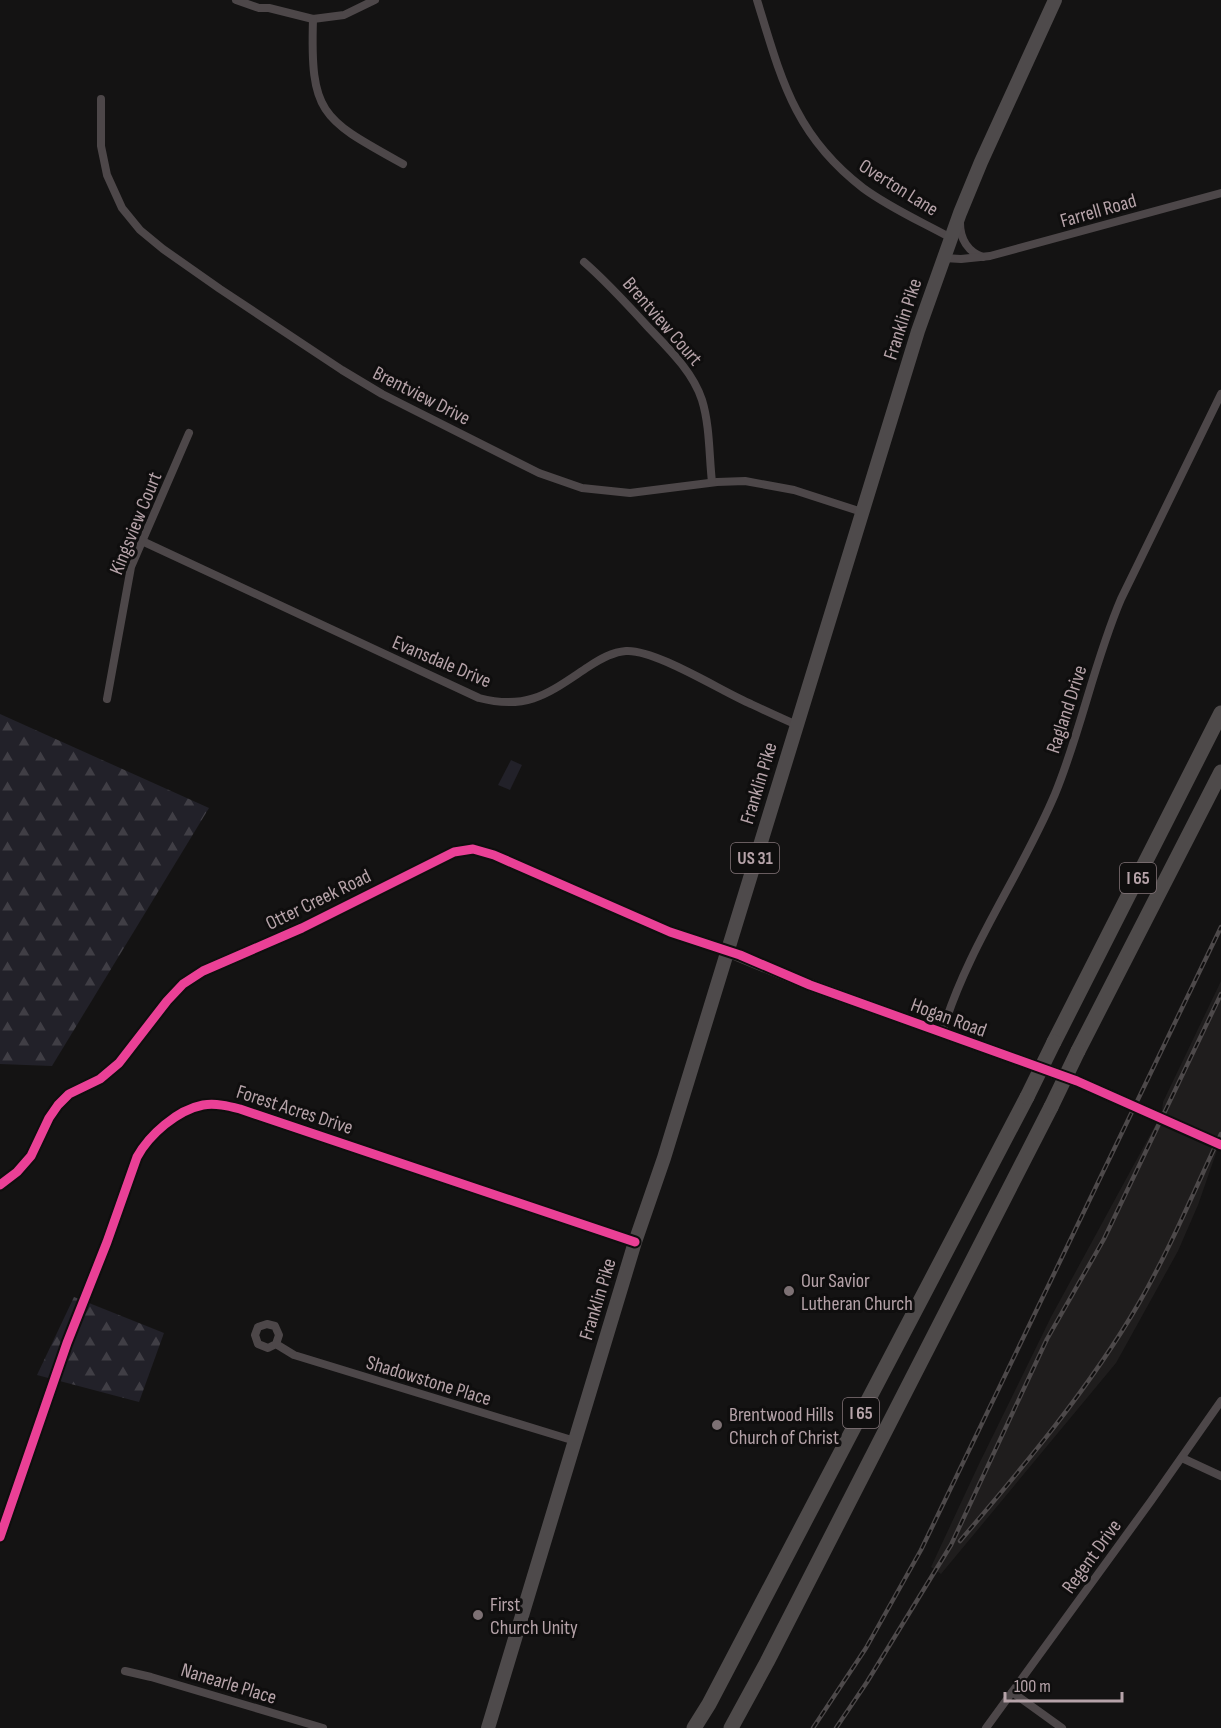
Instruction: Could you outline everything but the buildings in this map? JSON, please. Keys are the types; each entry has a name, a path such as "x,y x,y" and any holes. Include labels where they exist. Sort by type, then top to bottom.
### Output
{"highway":[{"name":"I 65","path":"694,1728 709,1704 1027,1097 1221,713"},
{"name":"I 65","path":"731,1728 767,1662 1221,772"}],"main road":[{"name":"Franklin Pike","path":"488,1728 635,1242 664,1158 918,331 960,213 981,162 1055,0"}],"street":[{"path":"236,0 259,8 269,8 313,19 344,15 375,0"},
{"path":"261,0 269,8"},
{"name":"Overton Lane","path":"757,0 784,87 795,110 814,138 838,165 864,188 951,238"},
{"path":"313,19 313,74 317,93 324,109 334,122 349,133 403,164"},
{"name":"Brentview Drive","path":"100,99 101,146 107,175 122,208 140,231 351,376 503,455 570,485 630,494 712,482 745,481 781,487 862,512"},
{"name":"Farrell Road","path":"944,258 984,257 1221,193"},
{"path":"960,213 962,238 973,252 984,257"},
{"name":"Brentview Court","path":"584,262 606,281 667,347 696,385 704,408 712,482"},
{"name":"Ragland Drive","path":"942,1033 966,968 1055,792 1118,606 1221,394"},
{"name":"Kingsview Court","path":"107,699 128,578 142,541 183,453 189,433"},
{"name":"Evansdale Drive","path":"142,541 479,698 505,701 535,698 561,687 604,657 628,651 661,660 797,724"},
{"name":"Otter Creek Road","path":"0,1185 17,1172 31,1156 49,1118 58,1105 69,1094 100,1079 119,1063 167,1001 192,977 302,928 462,849 473,849 494,855 670,932 727,951"},
{"name":"Hogan Road","path":"727,951 810,985 1077,1081 1158,1117"},
{"name":"Forest Acres Drive","path":"0,1537 66,1343 107,1242 137,1157 156,1132 184,1112 210,1104 240,1109 635,1242"},
{"name":"Shadowstone Place","path":"276,1344 294,1355 575,1441"},
{"name":"Regent Drive","path":"986,1728 1221,1401"},
{"path":"1182,1458 1221,1476"},
{"name":"Nanearle Place","path":"125,1671 323,1728"},
{"path":"1012,1692 1062,1728"}],"shaded area":[{"path":"1221,981 1221,1139 1198,1205 1178,1251 1116,1363 941,1574 931,1567 979,1464 1051,1317 1156,1124 1163,1102"}],"green space":[{"path":"0,714 209,808 52,1066 0,1064"},
{"path":"511,760 522,765 510,790 498,785"},
{"path":"74,1297 164,1333 139,1402 37,1375"}],"tunnel":[{"path":"1158,1117 1219,1144"}],"railway":[{"path":"813,1728 866,1648 921,1550 1221,927"},
{"path":"836,1728 951,1545 1047,1339 1104,1239 1221,994"},
{"path":"960,1541 1055,1426 1120,1335 1161,1262 1221,1134"}],"cycle path":[{"path":"0,1185 17,1172 31,1156 49,1118 58,1105 69,1094 100,1079 119,1063 183,984 203,971 302,928 454,852 473,849 494,855 670,932 740,955 810,985 1077,1081 1221,1145"},
{"path":"0,1537 67,1343 107,1242 137,1157 156,1132 183,1112 208,1104 240,1109 635,1242"}],"place":[{"name":"Our Savior Lutheran Church","path":"789,1291"},
{"name":"Brentwood Hills Church of Christ","path":"717,1425"},
{"name":"First Church Unity","path":"478,1615"}]}
